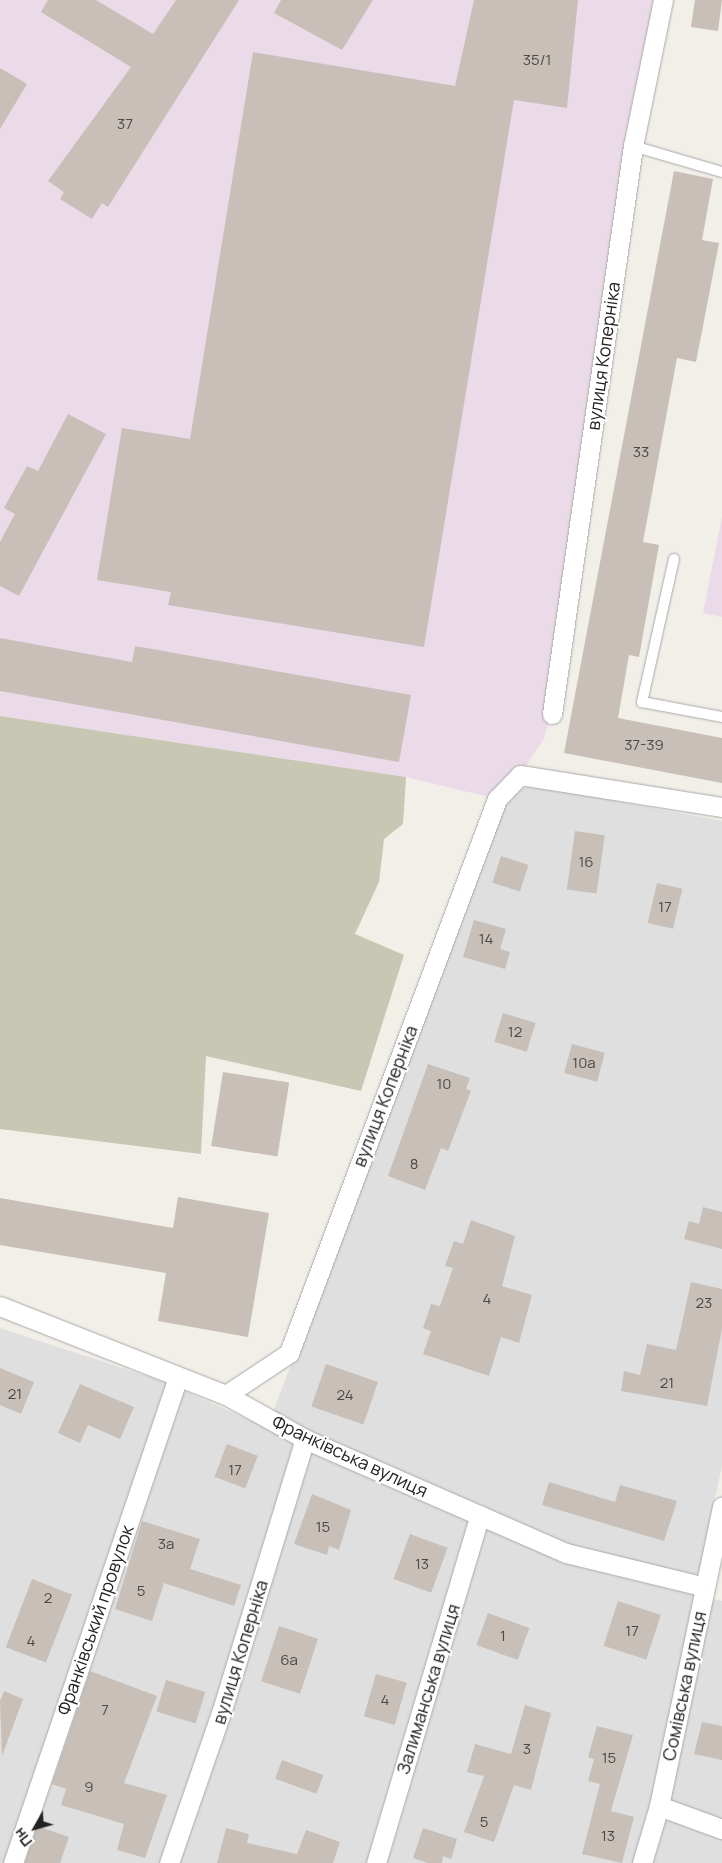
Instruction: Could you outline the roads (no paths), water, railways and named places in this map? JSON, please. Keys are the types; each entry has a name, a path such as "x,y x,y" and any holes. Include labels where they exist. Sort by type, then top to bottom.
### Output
{"street":[{"name":"вулиця Коперніка","path":"552,714 633,146 663,0"},
{"name":"вулиця Коперніка","path":"226,1395 288,1353 496,799 520,775 722,807"},
{"name":"Франківська вулиця","path":"0,1306 226,1395 305,1439 566,1553 705,1588"},
{"name":"Франківський провулок","path":"13,1863 178,1377"},
{"name":"вулиця Коперніка","path":"169,1863 222,1710 305,1439"},
{"name":"Сомівська вулиця","path":"642,1863 659,1806 722,1507"},
{"name":"Залиманська вулиця","path":"376,1863 480,1515"},
{"path":"659,1806 722,1829"}],"lane":[{"path":"633,146 722,172"},
{"path":"674,558 642,702 722,717"}]}
